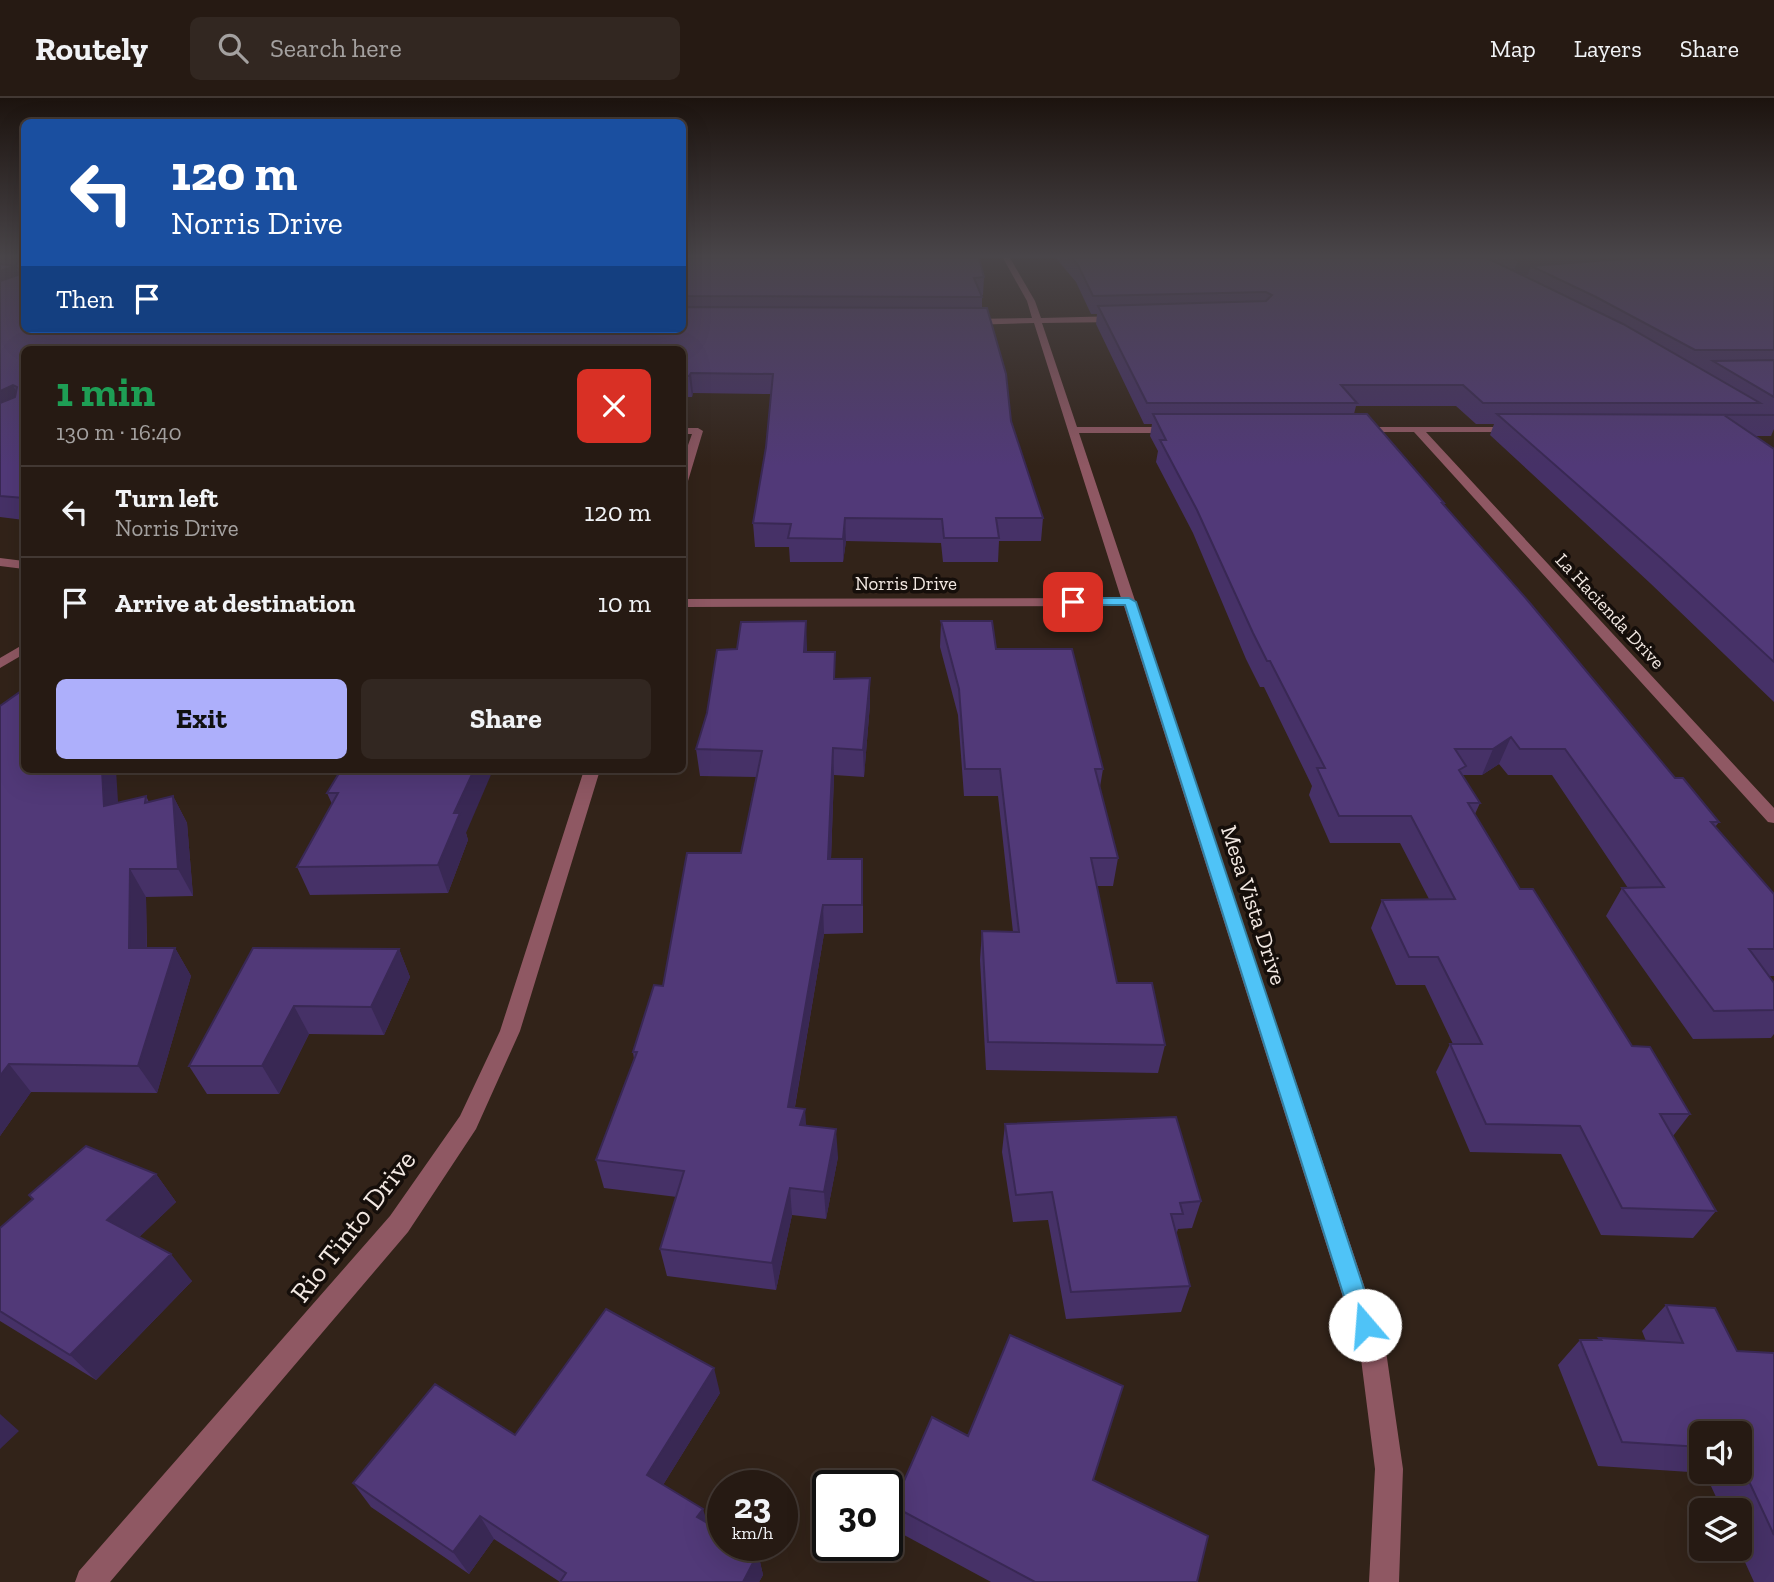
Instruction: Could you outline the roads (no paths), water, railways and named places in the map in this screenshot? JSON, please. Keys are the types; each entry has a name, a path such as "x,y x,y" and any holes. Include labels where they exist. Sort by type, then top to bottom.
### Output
{"street":[{"name":"Mesa Vista Drive","path":"1040,327 1373,1351 1389,1469 1384,1582"},
{"path":"1350,429 1526,429"},
{"name":"La Hacienda Drive","path":"1417,429 1774,818"},
{"path":"686,430 698,430 686,468"},
{"path":"1073,430 1188,430"},
{"path":"0,562 21,565"},
{"name":"Norris Drive","path":"686,603 1129,602"},
{"path":"0,664 21,650"},
{"name":"Rio Tinto Drive","path":"90,1582 399,1224 468,1122 510,1031 591,773"}]}
